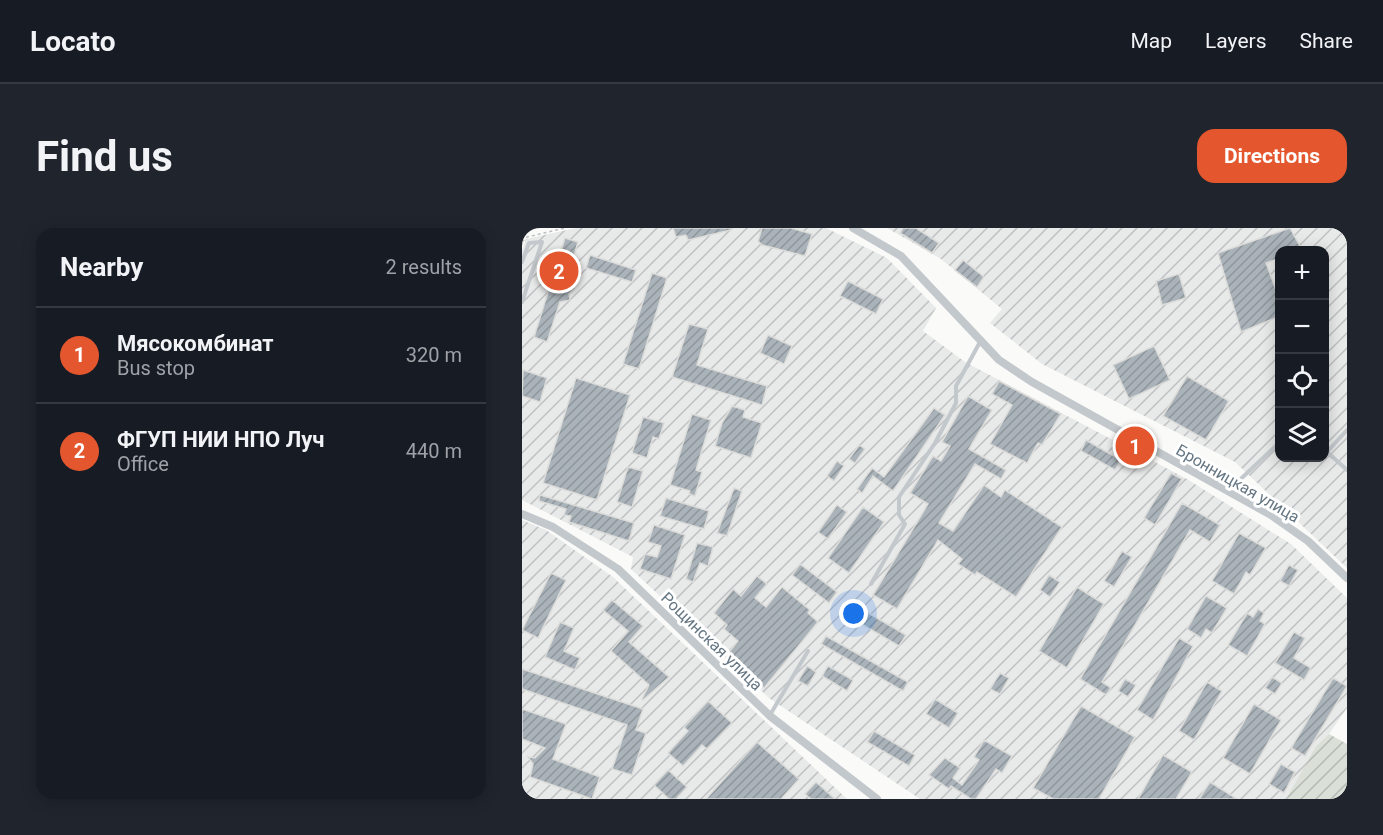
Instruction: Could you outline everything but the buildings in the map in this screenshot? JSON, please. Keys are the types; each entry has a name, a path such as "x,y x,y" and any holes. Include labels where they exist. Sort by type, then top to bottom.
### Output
{"street":[{"name":"Бронницкая улица","path":"853,228 901,256 999,360 1032,382 1271,515 1308,540 1347,578"},
{"name":"Рощинская улица","path":"522,514 553,527 618,569 770,716 878,799"}],"lane":[{"path":"522,262 529,243 542,242 522,302"},
{"path":"872,584 905,524 899,515 899,497 935,443 956,403 956,386 980,341"},
{"path":"1329,447 1347,430"},
{"path":"1227,491 1275,447"},
{"path":"1329,453 1347,471"},
{"path":"770,716 808,651"}],"path":[{"path":"522,242 527,237 565,228"}],"shaded area":[{"path":"576,228 826,228 887,258 936,308 923,331 965,362 1187,479 1291,544 1347,598 1347,708 1329,734 1316,746 1286,799 920,799 769,698 631,569 633,557 522,500 522,250 526,239"},
{"path":"887,228 1347,228 1347,568 1235,462 1042,364 990,323 1002,309 941,259"},
{"path":"522,520 546,530 613,577 847,799 522,799"},
{"path":"1329,734 1347,744 1347,799 1286,799 1316,746"}],"place":[{"name":"ФГУП НИИ НПО Луч","path":"559,271"},
{"name":"Мясокомбинат","path":"1135,446"}]}
